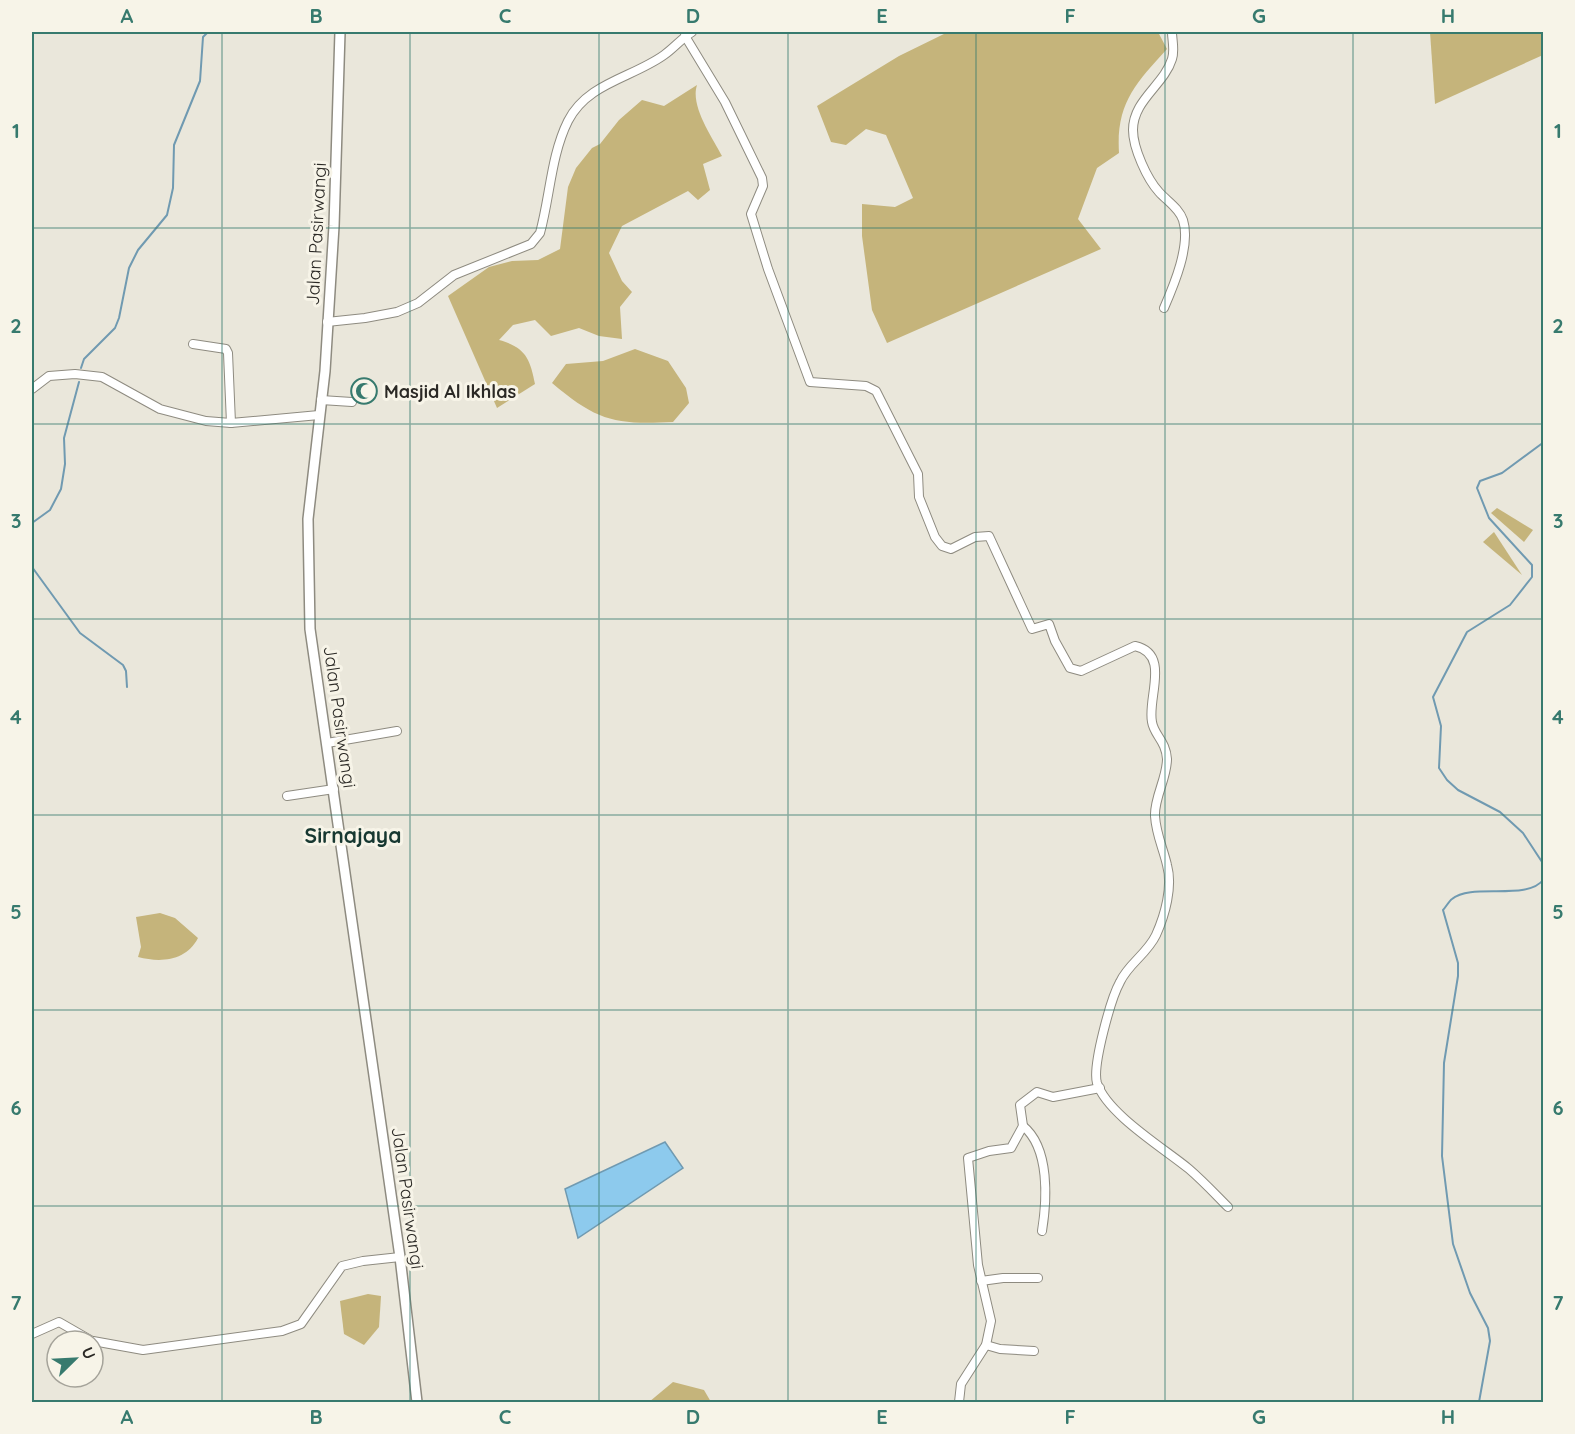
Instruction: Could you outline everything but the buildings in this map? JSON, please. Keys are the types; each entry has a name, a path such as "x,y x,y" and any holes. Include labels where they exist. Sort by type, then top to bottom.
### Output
{"street":[{"name":"Jalan Pasirwangi","path":"340,32 334,226 321,400 308,519 310,629 400,1257 417,1402"},
{"path":"327,322 397,312 418,303 454,275 531,244 540,233 558,149 567,122 578,104 597,88 664,55 684,36 692,32"},
{"path":"1164,308 1178,275 1184,225 1180,214 1154,185 1137,150 1133,127 1142,102 1170,64 1173,53 1172,32"},
{"path":"684,36 725,102 762,178 763,186 751,214 768,269 810,382 866,386 876,391 918,474 919,496 935,537 942,546 951,549 975,537 989,536 1032,628 1049,624 1055,641 1070,668 1081,671 1134,646 1141,648 1152,657 1156,685 1152,723 1164,742 1167,762 1155,812 1156,828 1168,866 1169,890 1156,935 1120,981 1097,1060 1095,1076 1100,1088 1138,1131 1188,1168 1228,1207"},
{"path":"193,344 226,349 228,353 231,423"},
{"path":"32,389 41,380 60,374 102,378 160,409 206,421 231,423 319,415"},
{"path":"321,400 352,402"},
{"path":"327,743 397,731"},
{"path":"287,796 334,789"},
{"path":"959,1402 962,1384 986,1345 991,1321 981,1281 968,1158 989,1151 1011,1148 1023,1126 1020,1105 1037,1092 1053,1097 1100,1088"},
{"path":"1023,1126 1034,1135 1043,1170 1046,1209 1042,1231"},
{"path":"105,1343 143,1350 282,1331 301,1323 342,1266 400,1257"},
{"path":"981,1281 1038,1278"},
{"path":"32,1334 59,1322 71,1329"},
{"path":"986,1345 1000,1349 1034,1351"}],"shaded area":[{"path":"948,32 1158,32 1167,49 1137,84 1130,96 1121,121 1119,153 1097,168 1078,219 1101,249 887,343 872,310 862,236 862,204 895,207 913,198 886,135 866,129 846,145 831,142 817,106 899,56"},
{"path":"1430,32 1543,32 1543,55 1435,104"},
{"path":"697,85 699,112 722,156 703,164 710,190 698,200 688,191 622,226 609,253 622,281 632,292 620,307 622,339 599,336 579,328 551,336 535,320 513,325 499,340 515,346 525,355 535,384 497,408 448,296 489,267 512,261 538,260 560,249 568,187 576,168 592,148 600,144 619,120 642,100 664,106"},
{"path":"635,349 668,361 686,388 689,403 673,422 636,423 608,418 582,406 552,383 566,364 603,361"},
{"path":"1497,508 1533,530 1524,542 1491,513"},
{"path":"1494,532 1522,575 1483,542"},
{"path":"160,913 175,918 198,938 187,952 180,956 164,960 138,957 141,947 136,917"},
{"path":"368,1294 381,1296 379,1327 364,1345 344,1334 340,1301"},
{"path":"673,1382 704,1390 711,1402 649,1402"}],"water":[{"path":"665,1142 683,1168 578,1238 565,1189"}],"waterway":[{"path":"81,368 84,359 115,328 129,268 138,250 167,215 173,188 174,145 200,81 203,37 208,32"},
{"path":"32,523 50,510 61,489 65,464 64,438 79,382"},
{"path":"1544,442 1502,473 1480,481 1477,488 1489,518 1532,565 1532,577 1510,605 1467,632 1433,697 1441,726 1439,768 1458,790 1500,812 1523,833 1544,865"},
{"path":"32,567 80,633 123,665 126,671 127,687"},
{"path":"1479,1402 1490,1341 1488,1328 1470,1293 1453,1244 1442,1156 1444,1063 1458,976 1458,963 1443,910 1451,900 1461,894 1525,889 1536,886 1544,879"}],"place":[{"name":"Masjid Al Ikhlas","path":"364,391"}],"district":[{"name":"Sirnajaya","path":"353,835"}]}
